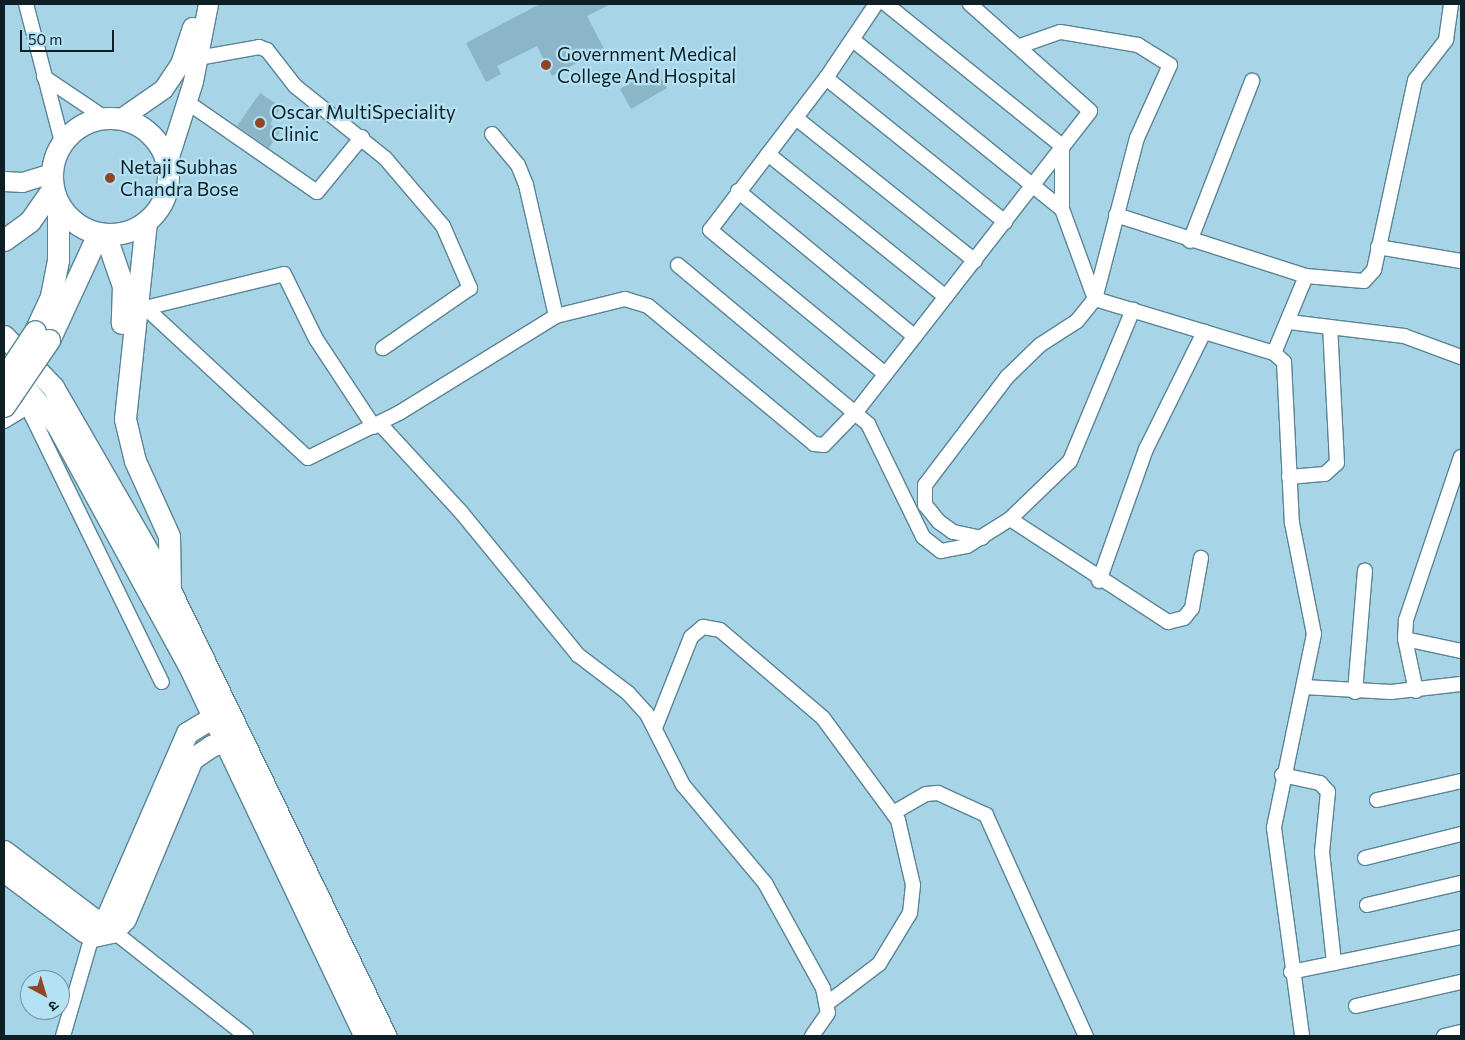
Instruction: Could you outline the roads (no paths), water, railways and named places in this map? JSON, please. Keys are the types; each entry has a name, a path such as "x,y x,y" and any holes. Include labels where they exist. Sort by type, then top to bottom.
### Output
{"main road":[{"path":"4,378 42,336 58,260 54,189 62,142 88,121 113,118 147,103 174,74 188,46 197,4"},
{"path":"54,189 69,218 101,234 131,231 146,222 165,196 167,163 187,102 198,58 208,4"},
{"path":"113,118 151,134 167,163"},
{"path":"4,181 22,182 54,189"},
{"path":"4,240 30,221 54,189"},
{"path":"146,222 135,298 125,403 128,439 165,523 171,550 170,590 161,615"},
{"path":"101,234 135,298"},
{"path":"4,406 101,234"},
{"path":"4,336 29,357 53,387 170,590 234,738 386,1036"},
{"path":"4,364 32,398 79,462 161,615 221,711"},
{"path":"100,928 110,915 183,740 221,711"},
{"path":"100,928 125,919 183,774 192,759 234,738"},
{"path":"234,738 365,1036"},
{"path":"4,850 100,928"},
{"path":"4,871 100,928"}],"street":[{"path":"26,4 62,142"},
{"path":"876,4 854,40 826,78 711,225 713,236 885,374"},
{"path":"886,4 1062,146"},
{"path":"135,298 300,454 315,457 377,425 556,316 610,300 636,299 670,322 814,444 830,442 856,412 1005,222 1091,108 970,4"},
{"path":"1116,215 1190,241 1306,276 1364,281 1374,270 1415,80 1446,40 1451,4"},
{"path":"982,538 953,532 939,522 925,505 925,485 1007,378 1040,345 1077,320 1095,299 1137,138 1170,65 1138,45 1060,32 1020,46"},
{"path":"854,40 1062,209"},
{"path":"198,58 263,47 306,95 362,138 444,226 470,288 383,348"},
{"path":"44,77 113,118"},
{"path":"826,78 1005,222"},
{"path":"1190,241 1252,81"},
{"path":"187,102 317,192 362,138"},
{"path":"796,118 974,261"},
{"path":"492,134 518,165 526,185 556,316"},
{"path":"1062,146 1062,209 1095,299"},
{"path":"768,154 946,297"},
{"path":"738,191 915,337"},
{"path":"1378,247 1461,262"},
{"path":"678,265 856,412 874,434 931,546 950,552 982,538 1010,519 1059,473 1079,446 1133,310"},
{"path":"135,298 284,274 316,339 377,425 461,512 578,655 628,692 655,728 688,792 765,883 828,1002 826,1021 812,1036"},
{"path":"1274,353 1289,322 1306,276"},
{"path":"1095,299 1274,353 1284,362 1289,477 1295,550 1314,622 1304,688 1282,775 1274,828 1291,972 1302,1036"},
{"path":"1289,322 1404,336 1461,357"},
{"path":"1289,477 1325,474 1336,463 1330,327"},
{"path":"1099,582 1146,449 1204,332"},
{"path":"4,421 32,398 37,427 162,682"},
{"path":"1416,691 1405,639 1411,601 1461,457"},
{"path":"1010,519 1099,582 1158,620 1175,621 1189,613 1196,598 1201,558"},
{"path":"1355,692 1365,570"},
{"path":"655,728 691,637 703,627 720,630 823,718 893,813 909,858 914,885 910,913 879,964 828,1002"},
{"path":"1405,639 1461,651"},
{"path":"1304,688 1355,692 1416,691 1461,684"},
{"path":"1282,775 1320,782 1328,792 1322,852 1334,963"},
{"path":"1377,800 1461,781"},
{"path":"893,813 926,794 938,793 986,815 1086,1036"},
{"path":"1365,858 1461,834"},
{"path":"1367,905 1461,883"},
{"path":"64,1036 100,928 246,1036"},
{"path":"1291,972 1461,937"},
{"path":"1356,1006 1461,982"},
{"path":"1444,1036 1461,1032"}],"place":[{"name":"Government Medical College And Hospital","path":"546,65"},
{"name":"Oscar MultiSpeciality Clinic","path":"260,123"},
{"name":"Netaji Subhas Chandra Bose","path":"110,178"}]}
